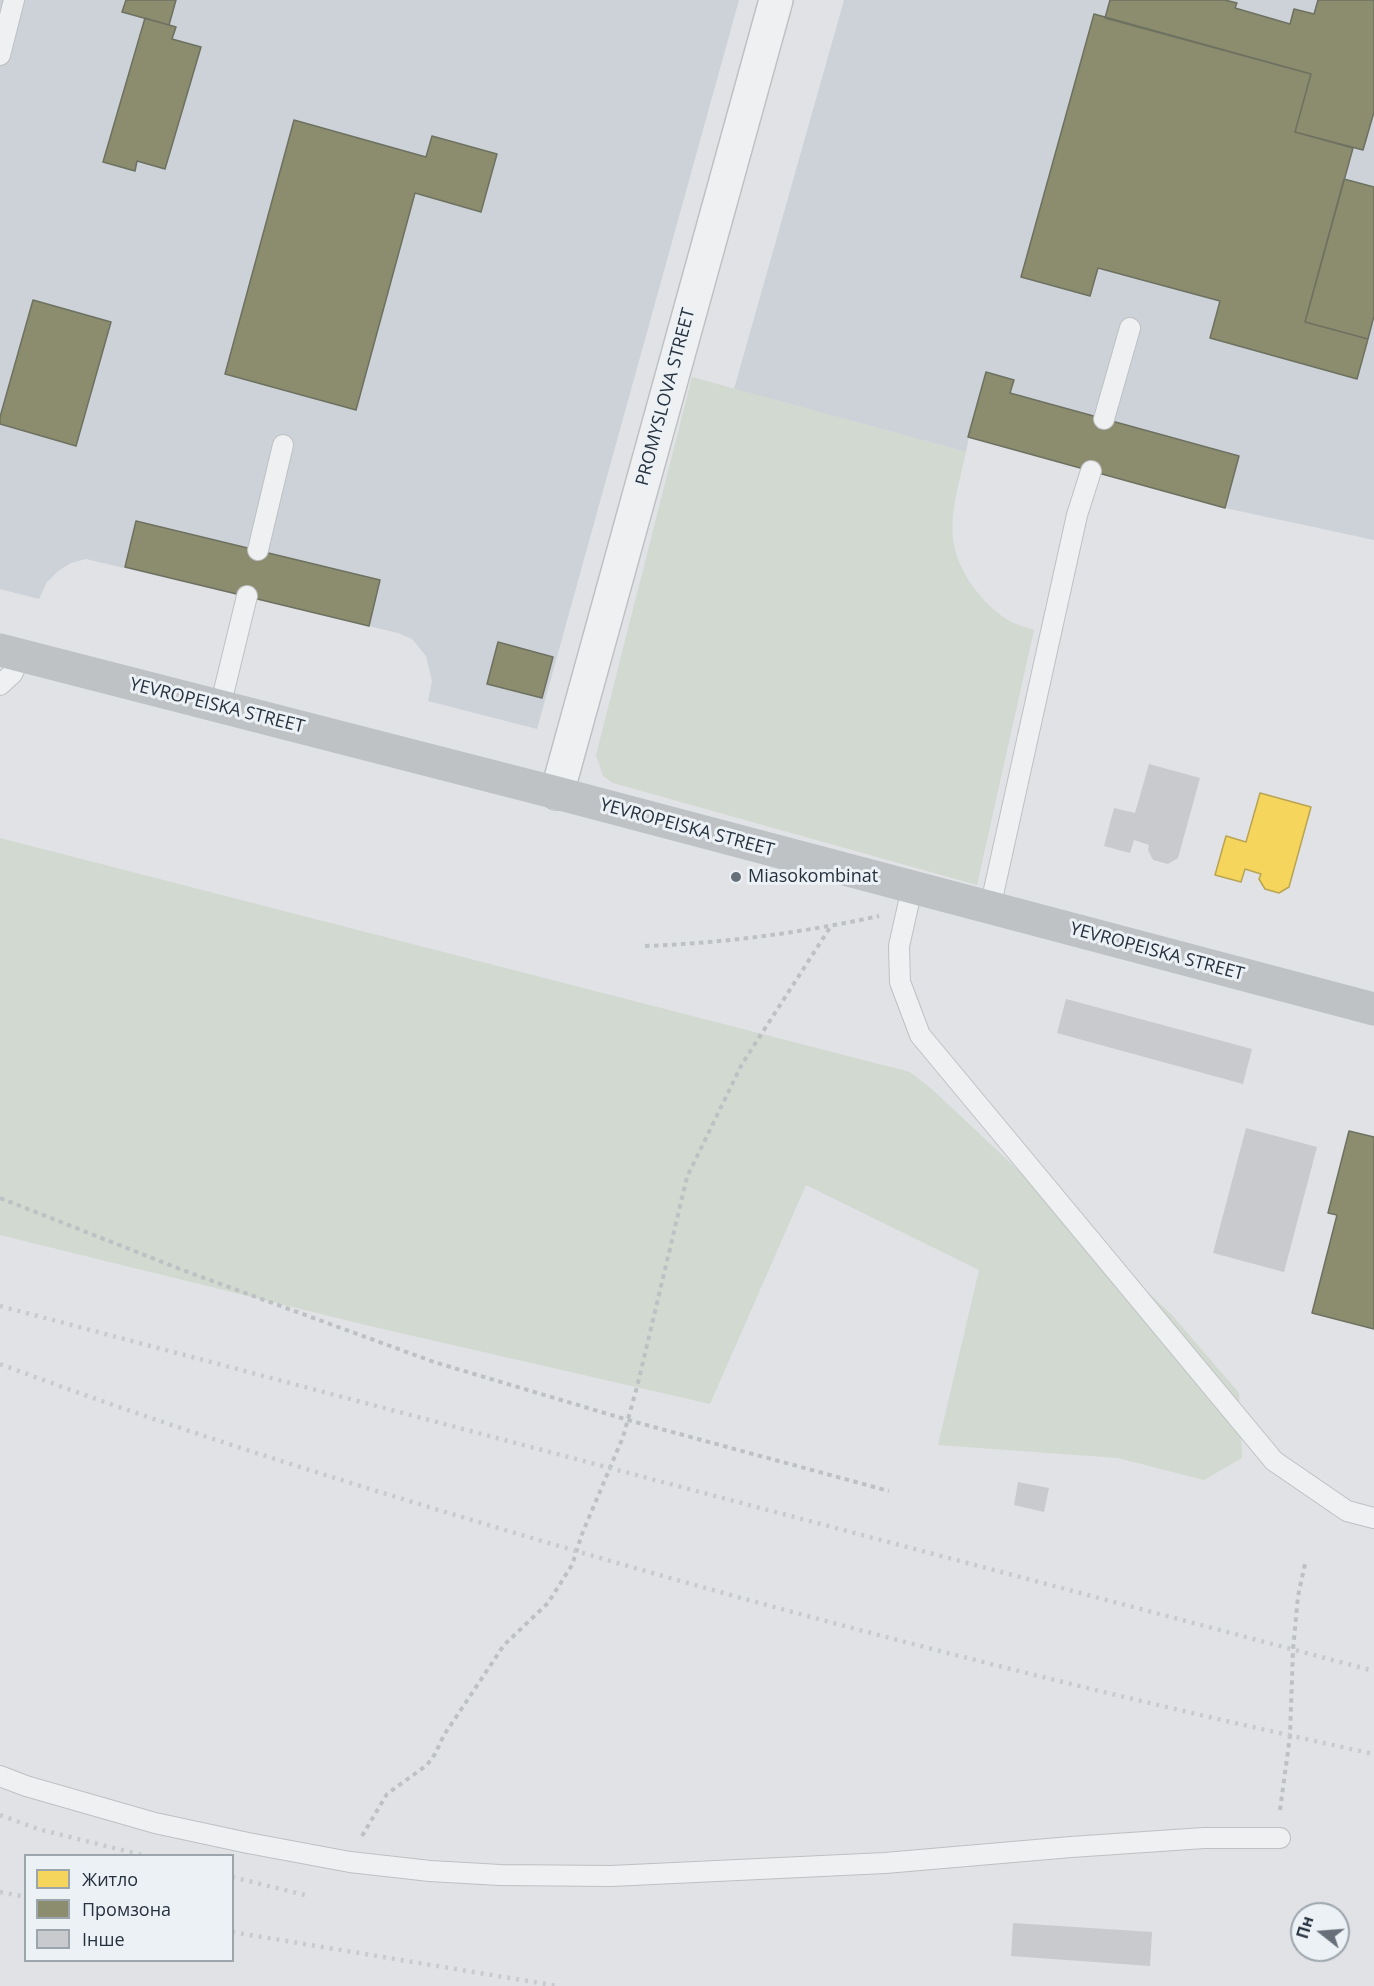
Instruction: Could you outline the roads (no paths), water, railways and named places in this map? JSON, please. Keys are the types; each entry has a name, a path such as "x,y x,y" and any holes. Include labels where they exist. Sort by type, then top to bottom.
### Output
{"main road":[{"name":"YEVROPEISKA STREET","path":"11,653 556,793 909,899 990,908 1374,1009"}],"street":[{"name":"PROMYSLOVA STREET","path":"556,793 776,0"}],"lane":[{"path":"0,55 14,0"},
{"path":"1104,419 1130,328"},
{"path":"258,550 283,444"},
{"path":"990,908 1077,515 1091,471"},
{"path":"220,707 247,596"},
{"path":"0,685 12,674 11,653"},
{"path":"909,899 899,946 900,982 920,1035 1274,1461 1347,1511 1374,1518"},
{"path":"0,1776 26,1786 155,1824 248,1843 350,1862 501,1875 611,1876 873,1864 1182,1839 1280,1838"}],"railway":[{"path":"0,1306 1374,1671"},
{"path":"0,1364 130,1411 261,1454 630,1567 1054,1680 1374,1754"},
{"path":"0,1815 38,1829 138,1854"},
{"path":"234,1877 305,1895"},
{"path":"0,1892 24,1897"},
{"path":"234,1932 558,1986"}],"place":[{"name":"Miasokombinat","path":"736,877"}]}
